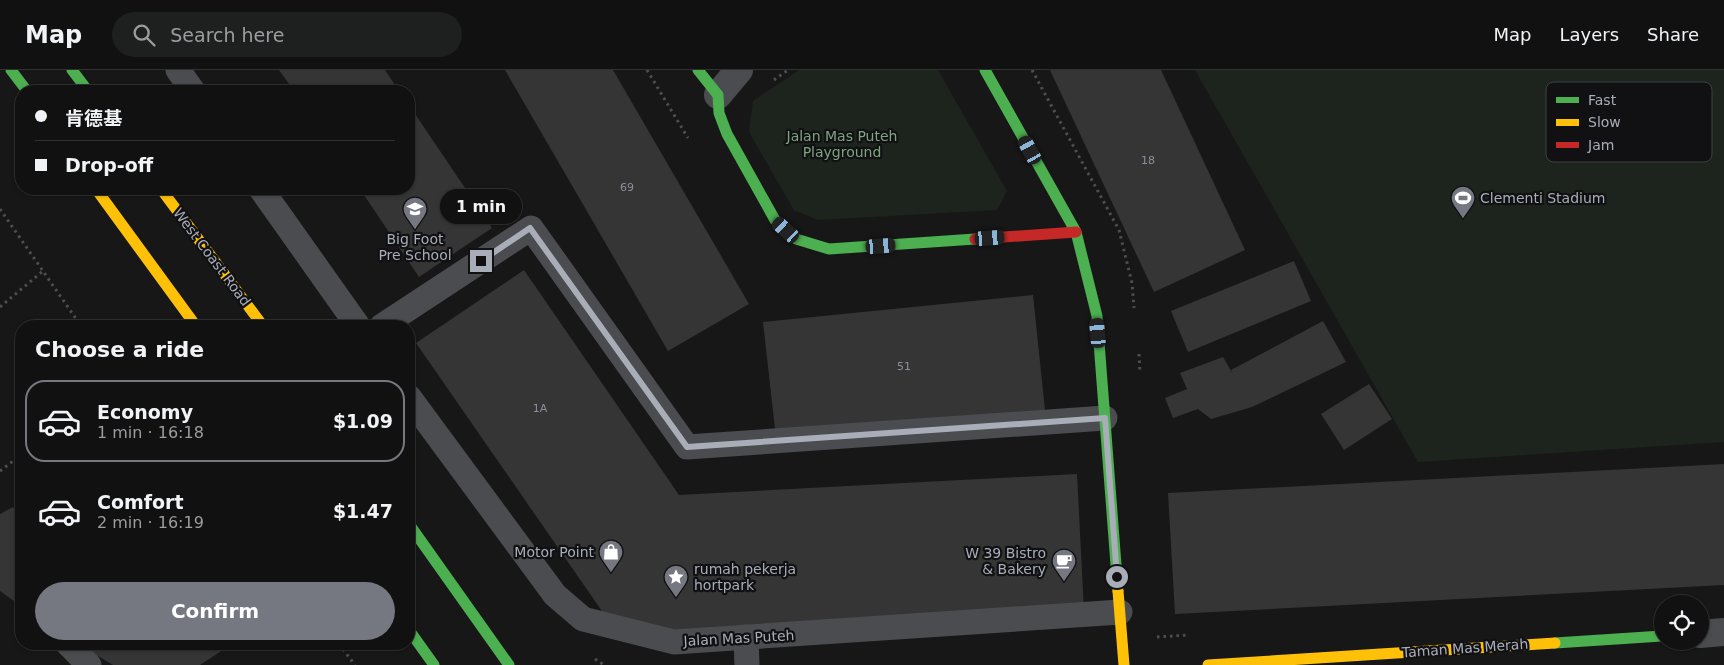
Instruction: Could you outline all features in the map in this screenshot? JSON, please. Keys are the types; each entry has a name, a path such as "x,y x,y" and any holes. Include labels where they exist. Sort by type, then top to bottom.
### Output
{"street":[{"path":"72,70 83,85"},
{"path":"698,70 718,95 719,113 727,134 776,220 796,239 829,249 1076,232"},
{"path":"718,95 739,70"},
{"path":"985,70 1076,232 1097,316 1124,665"},
{"path":"100,195 192,320"},
{"name":"West Coast Road","path":"165,195 259,320"},
{"path":"415,533 509,665"},
{"path":"415,546 419,539"},
{"path":"1709,633 1724,632"},
{"name":"Taman Mas Merah","path":"1208,665 1654,637"},
{"path":"415,638 434,665"}],"lane":[{"path":"178,70 189,85"},
{"path":"265,195 354,320"},
{"path":"391,320 530,228 687,447 1105,418"},
{"name":"Jalan Mas Puteh","path":"415,405 555,595 583,619 674,642 805,635 1120,612"},
{"path":"746,637 747,665"},
{"path":"74,650 89,665"}],"path":[{"path":"647,70 693,146"},
{"path":"773,81 788,70"},
{"path":"0,209 78,320"},
{"path":"0,307 43,271"},
{"path":"0,471 15,460"},
{"path":"344,650 355,665"}],"green space":[{"name":"Jalan Mas Puteh Playground","path":"799,70 938,70 1007,191 997,210 818,220 794,210 749,132 753,101"},
{"path":"1195,70 1724,70 1724,442 1418,462"}],"building":[{"path":"279,70 385,70 395,85 290,85"},
{"path":"505,70 613,70 749,304 668,351"},
{"path":"1050,70 1161,70 1245,250 1154,292"},
{"path":"415,114 492,228 419,277 364,195 415,195"},
{"path":"1294,261 1311,301 1188,352 1171,311"},
{"path":"524,270 679,495 1077,474 1084,611 678,632 604,614 416,343"},
{"path":"1033,295 1045,410 776,438 763,322"},
{"path":"1323,321 1346,362 1252,407 1211,419 1198,409 1173,418 1165,398 1187,389 1180,373 1223,357 1234,376 1231,370"},
{"path":"1369,384 1392,419 1344,450 1321,414"},
{"path":"1724,464 1724,585 1175,614 1168,493"},
{"path":"13,507 15,510 15,602 0,591 0,514"},
{"path":"88,650 223,650 200,665 113,665"}],"traffic: fast":[{"path":"11,70 22,85"},
{"path":"72,70 83,85"},
{"path":"698,70 718,95 719,113 727,134 775,220 796,239 829,249 975,239"},
{"path":"985,70 1076,232 1097,316 1118,591"},
{"path":"415,532 509,665"},
{"path":"1555,643 1654,637"},
{"path":"415,638 434,665"}],"traffic: slow":[{"path":"100,195 192,320"},
{"path":"165,195 259,320"},
{"path":"1118,591 1124,665"},
{"path":"1208,665 1555,643"}],"traffic: jam":[{"path":"975,239 1076,232"}],"place":[{"name":"Clementi Stadium","path":"1463,219"},
{"name":"Big Foot Pre School","path":"415,230"},
{"name":"Motor Point","path":"611,573"},
{"name":"W 39 Bistro & Bakery","path":"1064,582"},
{"name":"rumah pekerja hortpark","path":"676,598"}],"route":[{"path":"481,261 530,228 687,447 1105,418 1117,577"}]}
